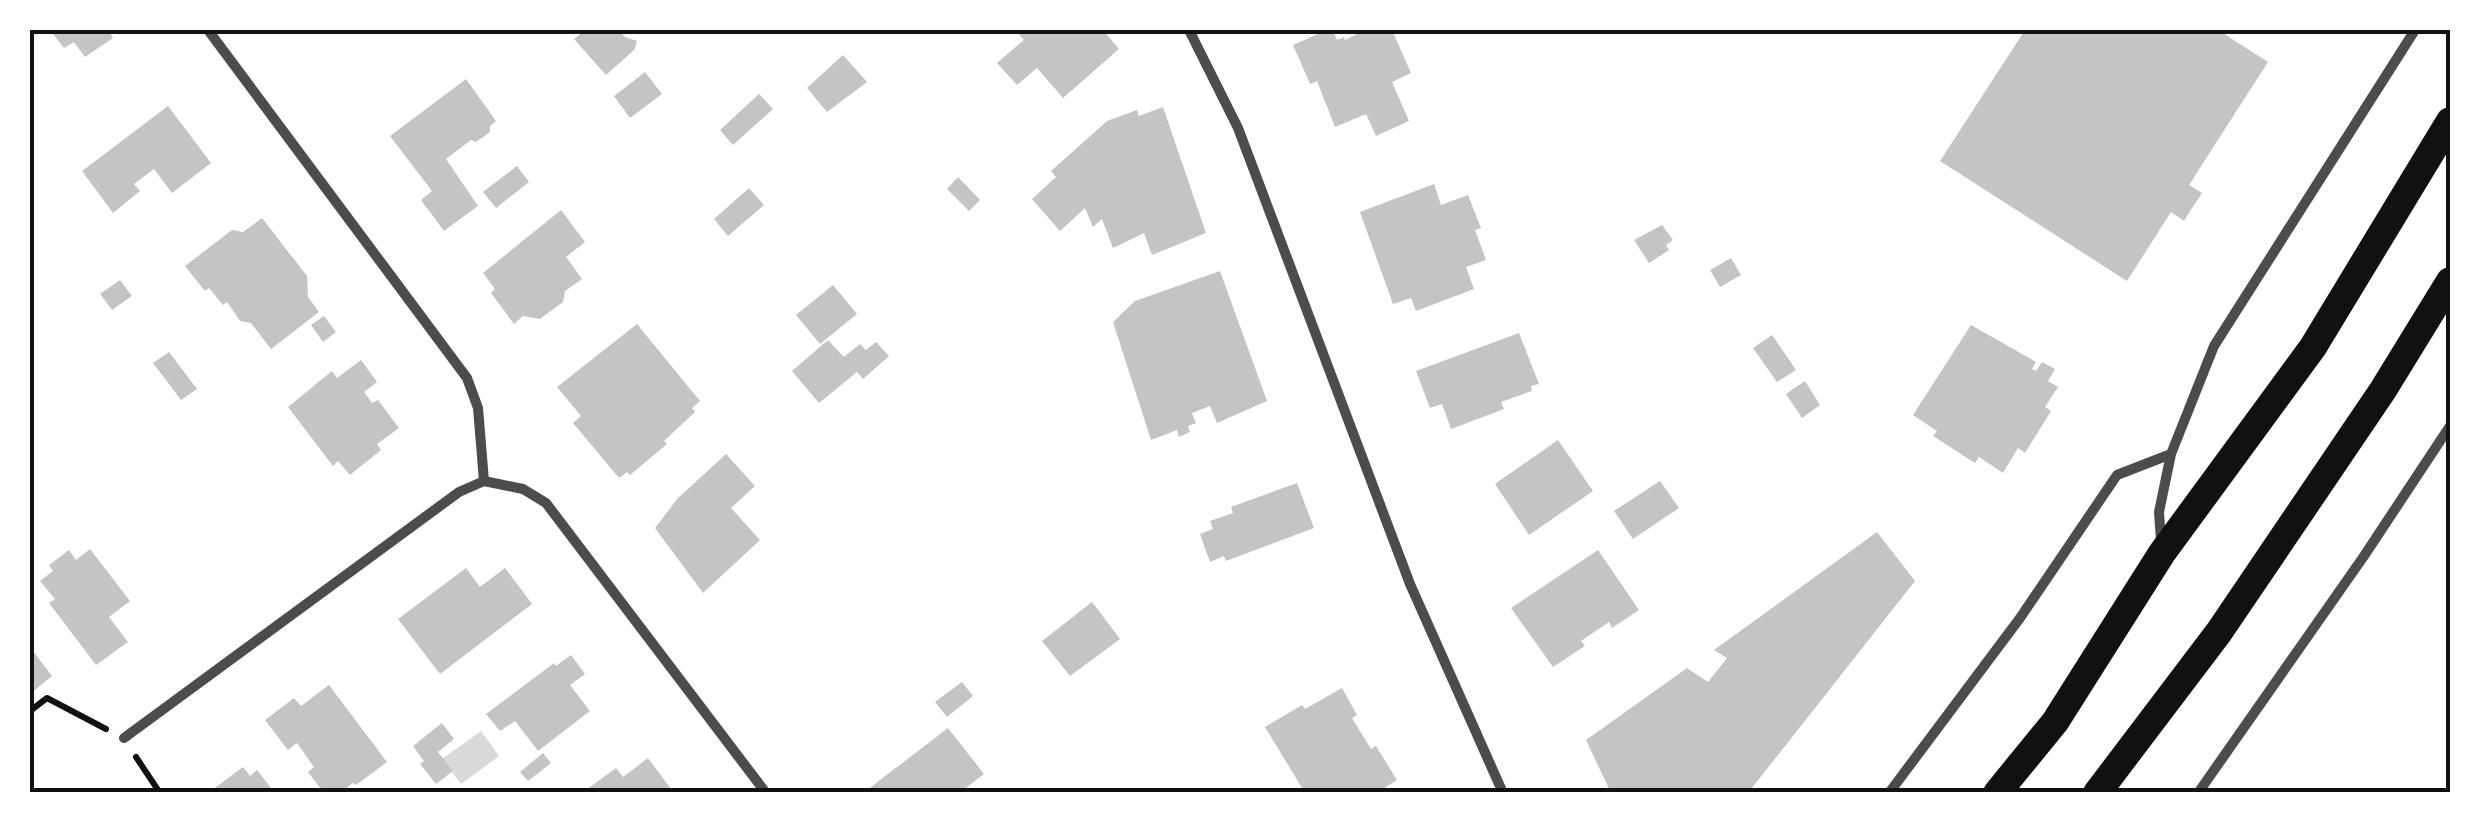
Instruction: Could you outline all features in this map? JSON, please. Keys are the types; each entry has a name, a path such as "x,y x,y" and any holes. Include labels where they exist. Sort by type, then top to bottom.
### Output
{"highway":[{"path":"1997,793 2054,722 2162,553 2313,347 2450,122"},
{"path":"2097,793 2219,632 2382,390 2450,281"}],"street":[{"path":"208,30 467,378 478,408 484,480"},
{"path":"1189,30 1238,128 1410,584 1504,793"},
{"path":"2162,553 2159,512 2171,454 2214,346 2411,31"},
{"path":"2198,793 2450,426"},
{"path":"1889,793 2020,618 2117,475 2171,454"},
{"path":"124,738 460,492 484,480 524,489 546,503 766,793"}],"path":[{"path":"30,711 47,698 124,738 160,793"}],"shaded area":[{"path":"481,731 499,756 461,784 442,759"}],"building":[{"path":"50,30 109,30 113,38 85,57 74,42 64,48"},
{"path":"585,30 618,30 637,41 634,50 606,75 574,39"},
{"path":"1015,30 1103,30 1119,49 1063,98 1037,68 1017,85 997,63 1024,40"},
{"path":"1333,30 1337,40 1345,40 1365,30 1392,30 1411,73 1392,82 1409,121 1376,136 1366,114 1335,127 1317,81 1310,84 1293,45"},
{"path":"2025,30 2218,30 2268,62 2189,185 2202,193 2184,221 2171,212 2127,281 1940,161"},
{"path":"843,55 867,82 827,112 807,88"},
{"path":"645,72 662,94 630,118 614,96"},
{"path":"466,79 496,121 490,132 476,142 471,140 446,159 478,206 444,231 421,200 432,191 390,136"},
{"path":"759,94 773,109 733,145 720,130"},
{"path":"168,106 211,163 172,193 154,169 134,184 140,191 113,213 82,171"},
{"path":"1163,107 1206,233 1152,255 1144,233 1113,248 1102,219 1093,227 1085,208 1060,231 1032,199 1056,177 1051,171 1107,121 1137,110 1139,116"},
{"path":"517,166 529,182 496,208 483,192"},
{"path":"958,177 980,200 969,211 947,189"},
{"path":"1434,184 1441,205 1468,195 1481,228 1475,230 1486,260 1466,267 1474,289 1416,311 1411,298 1393,304 1360,212"},
{"path":"749,188 764,205 728,236 714,219"},
{"path":"561,210 585,242 566,257 582,279 565,291 563,302 540,319 523,316 514,324 491,293 495,289 483,273"},
{"path":"262,218 307,276 308,297 319,312 271,349 251,323 240,321 227,302 223,305 209,288 205,291 185,266 232,230 243,232"},
{"path":"1662,225 1673,240 1666,245 1669,250 1649,263 1634,240"},
{"path":"1731,258 1741,275 1720,287 1710,270"},
{"path":"1220,271 1267,401 1217,423 1210,406 1192,413 1196,423 1188,426 1190,432 1179,437 1177,430 1151,440 1113,322 1135,301"},
{"path":"120,280 132,296 112,310 100,294"},
{"path":"833,285 857,314 820,344 796,315"},
{"path":"324,316 336,332 323,342 311,325"},
{"path":"637,324 700,401 692,408 695,412 664,441 667,444 630,475 627,472 619,478 573,423 581,416 557,387"},
{"path":"1971,325 2036,362 2032,369 2036,371 2042,362 2055,369 2048,381 2058,387 2045,407 2051,411 2025,453 2018,448 2003,473 1979,457 1975,463 1933,436 1937,431 1913,415"},
{"path":"1519,333 1539,384 1531,386 1532,391 1501,402 1504,409 1451,429 1442,404 1430,408 1416,371"},
{"path":"1772,335 1796,370 1777,382 1753,348"},
{"path":"828,340 844,357 860,344 866,350 876,342 889,356 863,379 857,372 819,403 792,371"},
{"path":"169,352 197,389 181,400 153,363"},
{"path":"361,360 377,382 364,392 372,403 378,400 399,428 377,444 381,450 350,475 338,461 333,466 288,407 332,371 337,378"},
{"path":"1805,381 1820,405 1802,418 1786,394"},
{"path":"1558,440 1593,491 1529,535 1495,484"},
{"path":"726,454 755,486 731,508 760,540 703,593 655,528 678,498"},
{"path":"1660,481 1679,508 1633,539 1614,511"},
{"path":"1297,483 1314,528 1226,561 1224,556 1210,562 1200,534 1213,529 1210,521 1233,513 1231,507"},
{"path":"1877,532 1915,581 1748,793 1611,793 1586,740 1687,668 1708,682 1727,658 1714,650"},
{"path":"90,549 130,601 109,617 128,642 96,665 49,603 55,599 40,581 53,571 49,565 69,550 76,560"},
{"path":"1598,550 1639,610 1612,628 1609,622 1581,641 1585,646 1553,667 1511,608"},
{"path":"466,568 480,587 505,568 532,604 440,674 398,619"},
{"path":"1092,602 1120,639 1070,676 1042,641"},
{"path":"30,647 52,676 30,694"},
{"path":"571,655 585,674 570,685 590,711 538,751 515,721 500,731 486,714 554,663 556,666"},
{"path":"962,682 973,696 947,717 935,702"},
{"path":"329,685 387,762 340,793 324,793 308,772 314,767 297,743 288,750 265,720 294,698 301,706"},
{"path":"1342,688 1357,715 1352,718 1397,780 1376,793 1305,793 1265,727"},
{"path":"442,723 454,739 438,752 453,771 436,784 420,764 424,761 413,746"},
{"path":"948,728 984,774 959,793 867,790"},
{"path":"543,753 551,763 528,781 520,772"},
{"path":"648,758 674,793 582,793 616,768 623,777"},
{"path":"243,767 250,776 257,770 275,793 208,793"}]}
